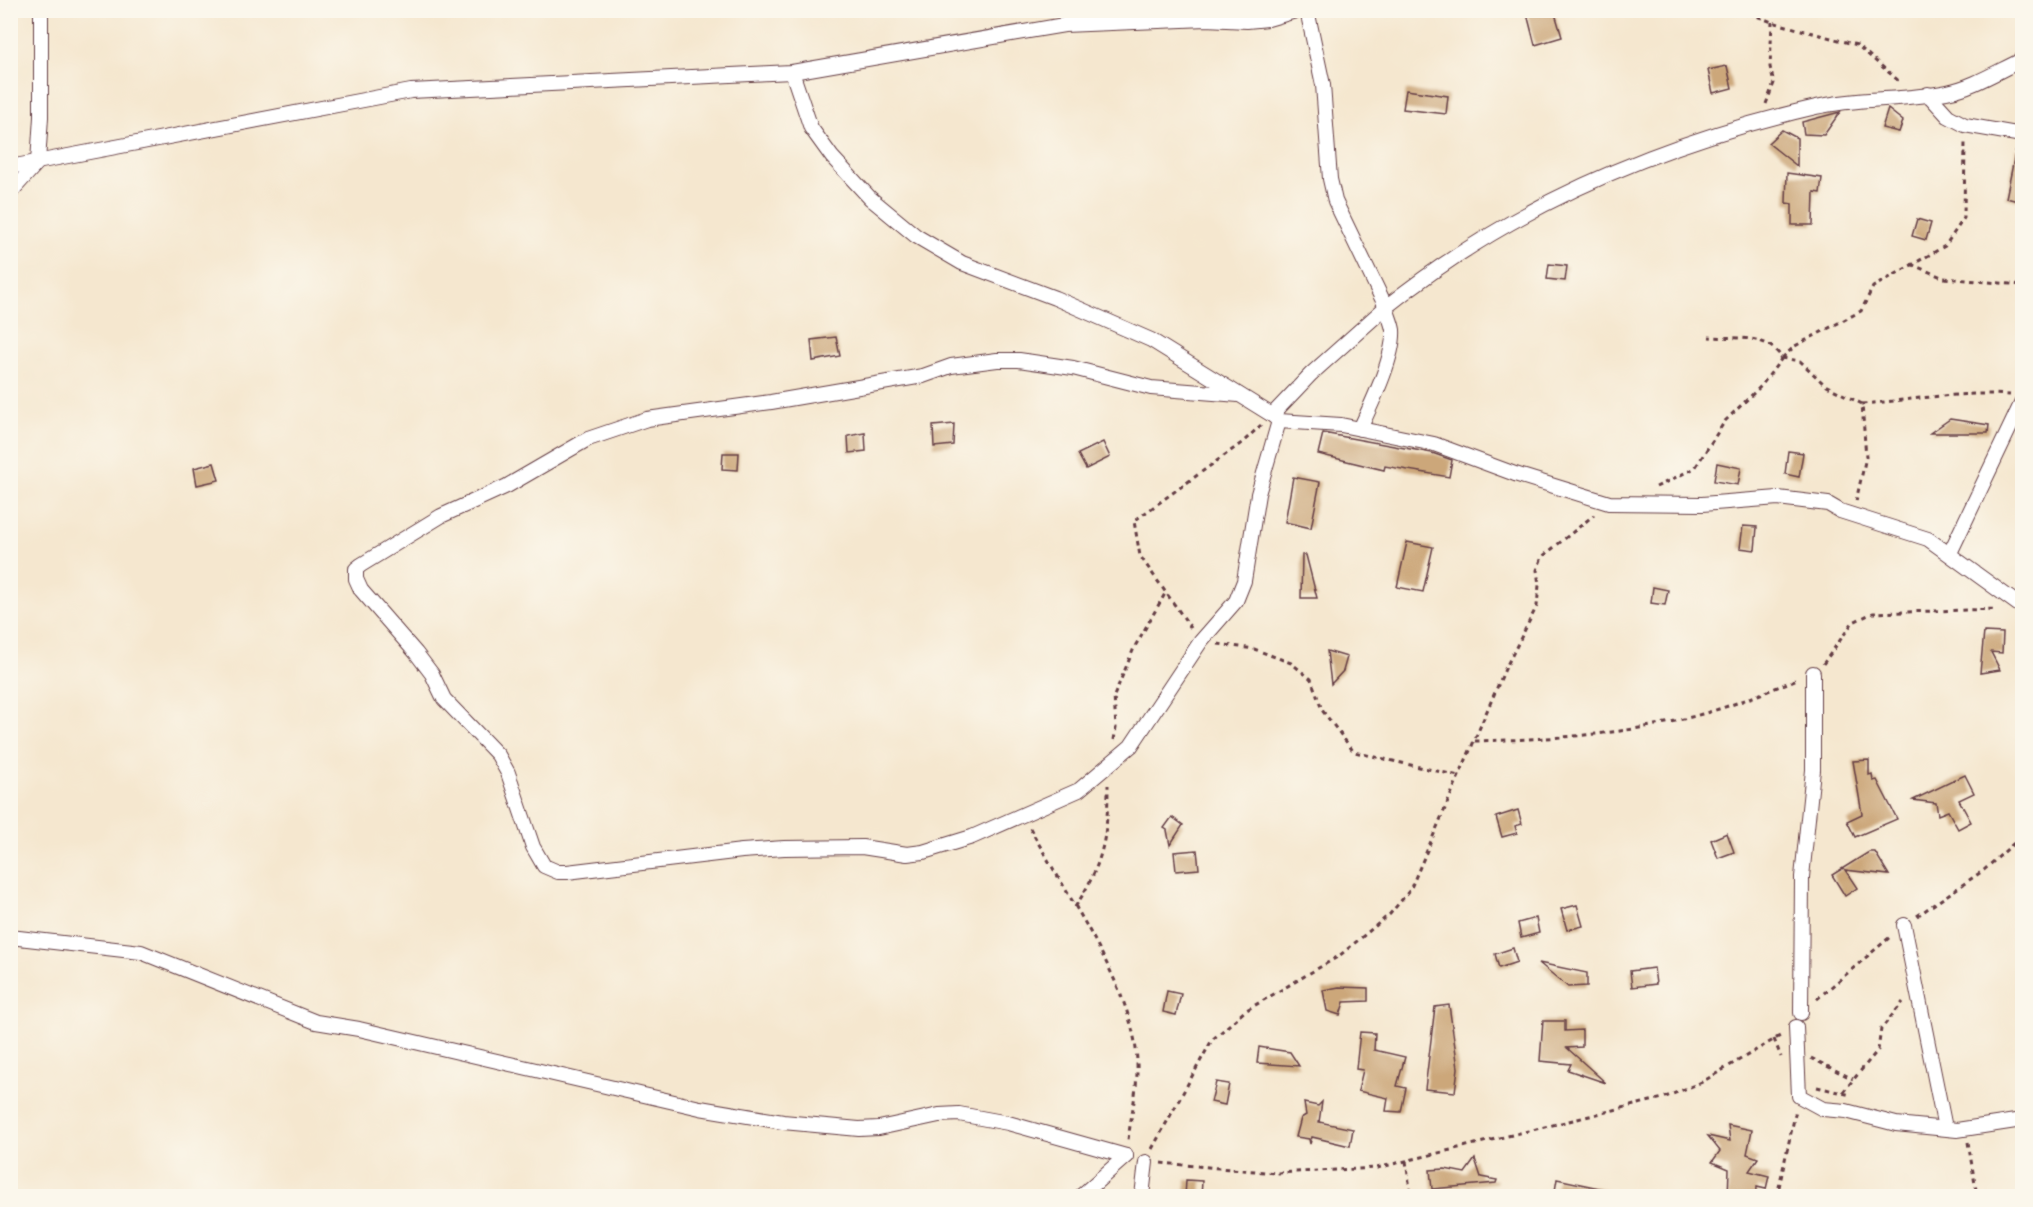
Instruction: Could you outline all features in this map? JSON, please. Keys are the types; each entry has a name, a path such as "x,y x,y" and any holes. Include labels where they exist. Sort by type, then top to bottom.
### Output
{"street":[{"path":"10,194 38,162 41,117 41,10"},
{"path":"10,167 411,91 792,72 1076,24 1206,19 1247,21 1268,19 1299,10"},
{"path":"1307,10 1323,85 1330,179 1335,201 1386,307 1393,328 1392,345 1375,397 1360,429"},
{"path":"1239,395 1151,388 1073,368 1018,360 997,360 951,366 923,376 771,402 647,419 588,439 507,486 441,516 356,569 356,579 361,590 432,674 444,699 498,755 508,773 533,847 544,866 551,870 567,872 784,848 862,847 907,854 923,852 972,837 1024,817 1079,790 1131,746 1201,641 1236,601 1244,581 1253,515 1275,418 1311,374 1386,307 1463,250 1563,194 1673,146 1817,106 1948,92 2022,60"},
{"path":"792,72 810,128 832,157 870,198 916,236 962,262 1151,340 1275,418 1360,429 1434,444 1515,474 1609,503 1702,504 1778,498 1828,504 1853,515 1928,539 2022,607"},
{"path":"1922,95 1948,116 1965,125 2022,135"},
{"path":"1950,553 2018,398"},
{"path":"1801,1013 1802,877 1813,770 1813,673"},
{"path":"1904,925 1945,1128"},
{"path":"10,937 141,952 316,1022 359,1029 700,1108 783,1122 859,1129 879,1128 939,1115 959,1114 1008,1124 1126,1156"},
{"path":"1796,1027 1799,1090 1823,1109 1896,1124 1945,1128 1966,1128 2022,1120"},
{"path":"1081,1197 1126,1156"},
{"path":"1142,1197 1146,1162"}],"path":[{"path":"1741,10 1772,22 1857,45 1922,95"},
{"path":"1765,120 1766,104 1774,83 1770,68 1772,22"},
{"path":"1650,489 1695,468 1725,421 1761,386 1782,358 1795,346 1861,311 1873,287 1945,246 1964,218 1965,125"},
{"path":"1911,264 1944,278 2022,285"},
{"path":"1709,337 1755,338 1775,348 1782,358 1800,361 1825,385 1862,404 1917,396 1986,393 2018,398"},
{"path":"1853,515 1866,457 1862,404"},
{"path":"1275,418 1134,521 1140,556 1201,641 1254,649 1291,663 1311,679 1322,710 1337,733 1354,752 1459,776"},
{"path":"1609,503 1542,557 1537,570 1539,585 1537,606 1505,669 1410,890 1390,914 1339,956 1245,1011 1212,1040 1146,1162 1286,1173 1377,1168 1664,1098 1702,1082 1796,1027"},
{"path":"1474,741 1556,739 1652,725 1701,715 1733,705 1813,673 1831,656 1853,622 1873,613 2001,608"},
{"path":"1024,817 1104,957 1130,1021 1137,1063 1126,1156"},
{"path":"1801,1013 1904,925 1984,870 2022,836"},
{"path":"1834,1110 1843,1092 1878,1050 1881,1029 1895,1015 1916,983"},
{"path":"1774,1039 1782,1061"},
{"path":"1798,1053 1831,1066 1853,1079"},
{"path":"1777,1197 1799,1090 1843,1092 1853,1095"},
{"path":"1966,1128 1977,1197"},
{"path":"1406,1161 1411,1197"},
{"path":"2006,1197 2022,1191"}],"building":[{"path":"1526,10 1554,10 1562,37 1535,45"},
{"path":"1727,66 1732,88 1713,93 1708,70"},
{"path":"1406,90 1448,96 1446,114 1403,109"},
{"path":"1888,109 1903,121 1899,132 1882,128"},
{"path":"1840,112 1824,135 1804,134 1802,122"},
{"path":"1782,130 1797,138 1797,166 1768,143"},
{"path":"2016,149 2022,149 2022,202 2006,198"},
{"path":"1787,173 1822,178 1820,193 1814,192 1813,225 1792,225 1792,204 1786,203"},
{"path":"1917,219 1931,223 1926,240 1912,236"},
{"path":"1549,264 1567,266 1565,281 1547,279"},
{"path":"836,337 840,356 813,361 811,340"},
{"path":"1950,419 1989,425 1988,433 1930,433"},
{"path":"954,424 953,445 934,447 933,426"},
{"path":"865,433 866,451 849,453 848,436"},
{"path":"1323,433 1432,453 1452,460 1449,477 1385,466 1384,470 1318,454"},
{"path":"1103,442 1110,457 1086,469 1078,454"},
{"path":"1788,451 1803,453 1799,477 1785,474"},
{"path":"723,453 739,453 738,470 722,469"},
{"path":"214,463 219,480 197,485 194,468"},
{"path":"1717,463 1741,468 1738,485 1714,481"},
{"path":"1293,477 1320,482 1311,528 1285,522"},
{"path":"1743,526 1757,527 1755,550 1740,548"},
{"path":"1407,542 1433,547 1423,592 1397,587"},
{"path":"1302,555 1306,555 1317,598 1301,598"},
{"path":"1653,587 1668,590 1665,605 1651,603"},
{"path":"1984,632 2003,633 2002,653 1991,652 2000,670 1980,673"},
{"path":"1327,651 1347,657 1343,671 1331,684"},
{"path":"1869,760 1869,775 1872,774 1873,781 1877,780 1897,819 1855,837 1847,821 1862,814 1853,761"},
{"path":"1965,775 1974,793 1959,800 1971,822 1958,829 1948,811 1938,815 1936,803 1913,800"},
{"path":"1518,810 1522,824 1515,826 1517,833 1502,837 1496,817"},
{"path":"1172,817 1183,825 1170,845 1167,830 1164,828"},
{"path":"1727,833 1734,852 1718,858 1711,840"},
{"path":"1197,850 1199,869 1176,871 1174,852"},
{"path":"1869,852 1875,852 1889,875 1845,870 1857,888 1845,896 1832,875"},
{"path":"1577,905 1583,926 1567,930 1561,909"},
{"path":"1536,918 1539,933 1521,938 1518,923"},
{"path":"1513,948 1517,962 1499,968 1495,954"},
{"path":"1539,963 1587,973 1587,986 1568,987"},
{"path":"1654,968 1656,984 1632,987 1630,971"},
{"path":"1339,987 1368,988 1368,1001 1344,1002 1340,1015 1327,1011 1323,990"},
{"path":"1167,991 1181,994 1176,1015 1163,1012"},
{"path":"1449,1005 1458,1068 1455,1092 1425,1089 1435,1007"},
{"path":"1543,1021 1565,1021 1565,1031 1582,1030 1582,1047 1567,1048 1606,1083 1568,1070 1571,1064 1540,1061"},
{"path":"1360,1032 1375,1033 1374,1050 1405,1057 1397,1086 1406,1088 1401,1112 1386,1111 1388,1098 1358,1091 1363,1070 1356,1069"},
{"path":"1259,1047 1290,1052 1299,1066 1257,1063"},
{"path":"1216,1082 1229,1084 1225,1105 1211,1102"},
{"path":"1322,1102 1319,1122 1353,1129 1350,1146 1312,1137 1310,1144 1309,1139 1296,1137 1301,1118 1306,1115 1304,1103 1318,1106"},
{"path":"1728,1125 1752,1130 1747,1154 1758,1158 1749,1171 1769,1176 1766,1189 1757,1187 1756,1197 1728,1197 1729,1169 1712,1162 1720,1151 1708,1136 1730,1141"},
{"path":"1475,1159 1481,1177 1497,1180 1496,1183 1432,1189 1430,1170 1445,1169 1465,1173"},
{"path":"1557,1179 1609,1190 1609,1197 1554,1197"},
{"path":"1186,1180 1202,1181 1201,1197 1185,1197"}]}
